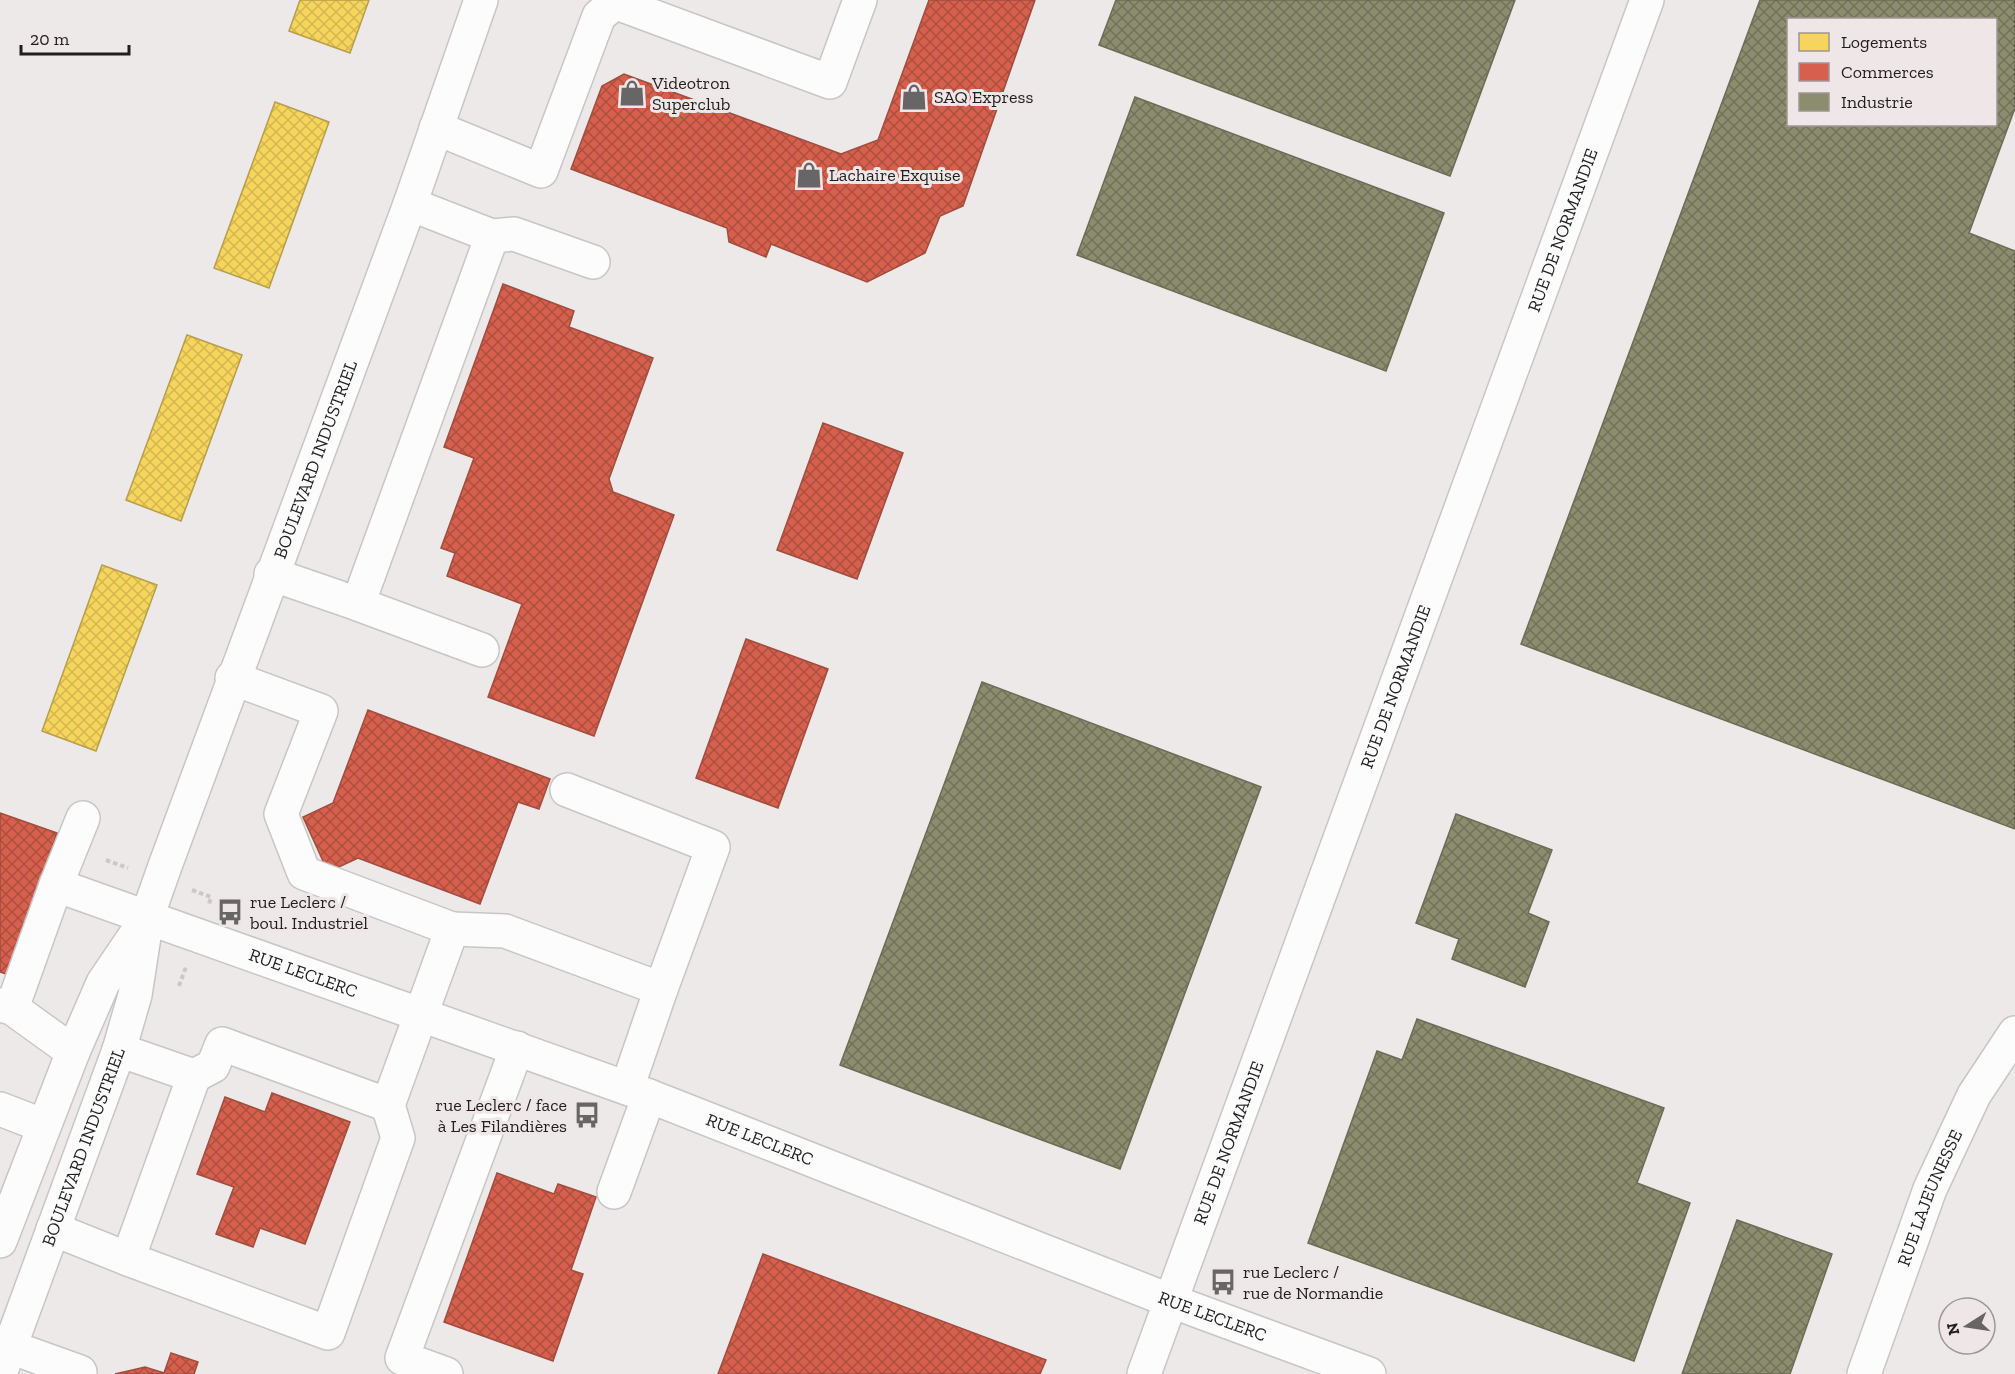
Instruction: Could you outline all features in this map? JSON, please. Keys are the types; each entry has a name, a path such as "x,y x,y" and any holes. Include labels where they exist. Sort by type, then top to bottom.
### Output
{"street":[{"name":"BOULEVARD INDUSTRIEL","path":"5,1360 119,1050 135,995 147,917 232,678 410,204 481,0"},
{"path":"436,128 541,171 599,16 617,1 830,82 860,0"},
{"name":"RUE DE NORMANDIE","path":"1144,1374 1647,0"},
{"path":"410,204 492,236 514,234 593,262"},
{"path":"358,604 492,236"},
{"path":"271,574 482,650"},
{"path":"232,678 321,711 281,814 304,873 452,929 505,931 661,990"},
{"path":"567,790 713,847 661,990 614,1191"},
{"path":"73,1052 6,1006 83,818"},
{"name":"RUE LECLERC","path":"56,885 422,1013 638,1092 1171,1301 1369,1374"},
{"name":"BOULEVARD INDUSTRIEL","path":"0,1241 73,1052 103,984 147,917"},
{"path":"53,1229 328,1333 398,1138 388,1105 452,929"},
{"name":"RUE LAJEUNESSE","path":"1864,1374 1930,1189 1974,1095 2015,1033"},
{"path":"128,1259 194,1076 213,1066 222,1044 388,1105"},
{"path":"446,1374 402,1358 517,1048"},
{"path":"119,1050 194,1076"},
{"path":"0,1110 44,1126"},
{"path":"5,1360 80,1372 79,1374"}],"building: Logements":[{"path":"300,0 369,0 350,53 289,31"},
{"path":"275,102 329,122 269,288 214,268"},
{"path":"187,335 242,355 181,521 126,500"},
{"path":"102,565 157,585 96,751 42,731"}],"building: Commerces":[{"path":"929,0 1035,0 963,206 940,216 925,253 867,282 771,244 766,257 729,242 727,228 571,169 602,86 624,74 841,154 878,140"},
{"path":"503,284 574,311 569,327 653,358 609,479 613,492 674,515 594,736 488,697 522,604 447,576 455,553 441,548 474,458 444,447"},
{"path":"823,423 903,453 857,579 777,550"},
{"path":"746,639 828,669 778,808 696,778"},
{"path":"368,710 550,779 539,809 518,802 480,904 358,858 328,872 303,817 333,803"},
{"path":"0,813 57,833 9,975 0,972"},
{"path":"272,1093 350,1122 305,1244 260,1228 253,1247 216,1234 234,1187 197,1174 225,1097 265,1112"},
{"path":"497,1173 554,1194 558,1184 596,1197 571,1270 583,1274 553,1361 444,1322"},
{"path":"763,1254 1046,1360 1040,1374 718,1374"},
{"path":"171,1353 198,1362 194,1374 115,1374 145,1367 164,1373"}],"building: Industrie":[{"path":"1116,0 1515,0 1450,176 1099,45"},
{"path":"1760,0 2015,0 2015,108 1969,233 2015,251 2015,829 1521,644"},
{"path":"1135,97 1444,213 1386,371 1077,255"},
{"path":"982,682 1261,787 1120,1169 840,1065"},
{"path":"1456,814 1552,850 1528,913 1549,922 1525,987 1452,959 1459,939 1416,923"},
{"path":"1417,1019 1664,1108 1637,1183 1690,1203 1634,1361 1308,1243 1377,1051 1402,1060"},
{"path":"1737,1220 1832,1254 1790,1374 1682,1374"}],"place":[{"name":"Videotron Superclub","path":"632,93"},
{"name":"SAQ Express","path":"914,97"},
{"name":"Lachaire Exquise","path":"809,175"},
{"name":"rue Leclerc / boul. Industriel","path":"230,912"},
{"name":"rue Leclerc / face à Les Filandières","path":"587,1115"},
{"name":"rue Leclerc / rue de Normandie","path":"1223,1282"}]}
